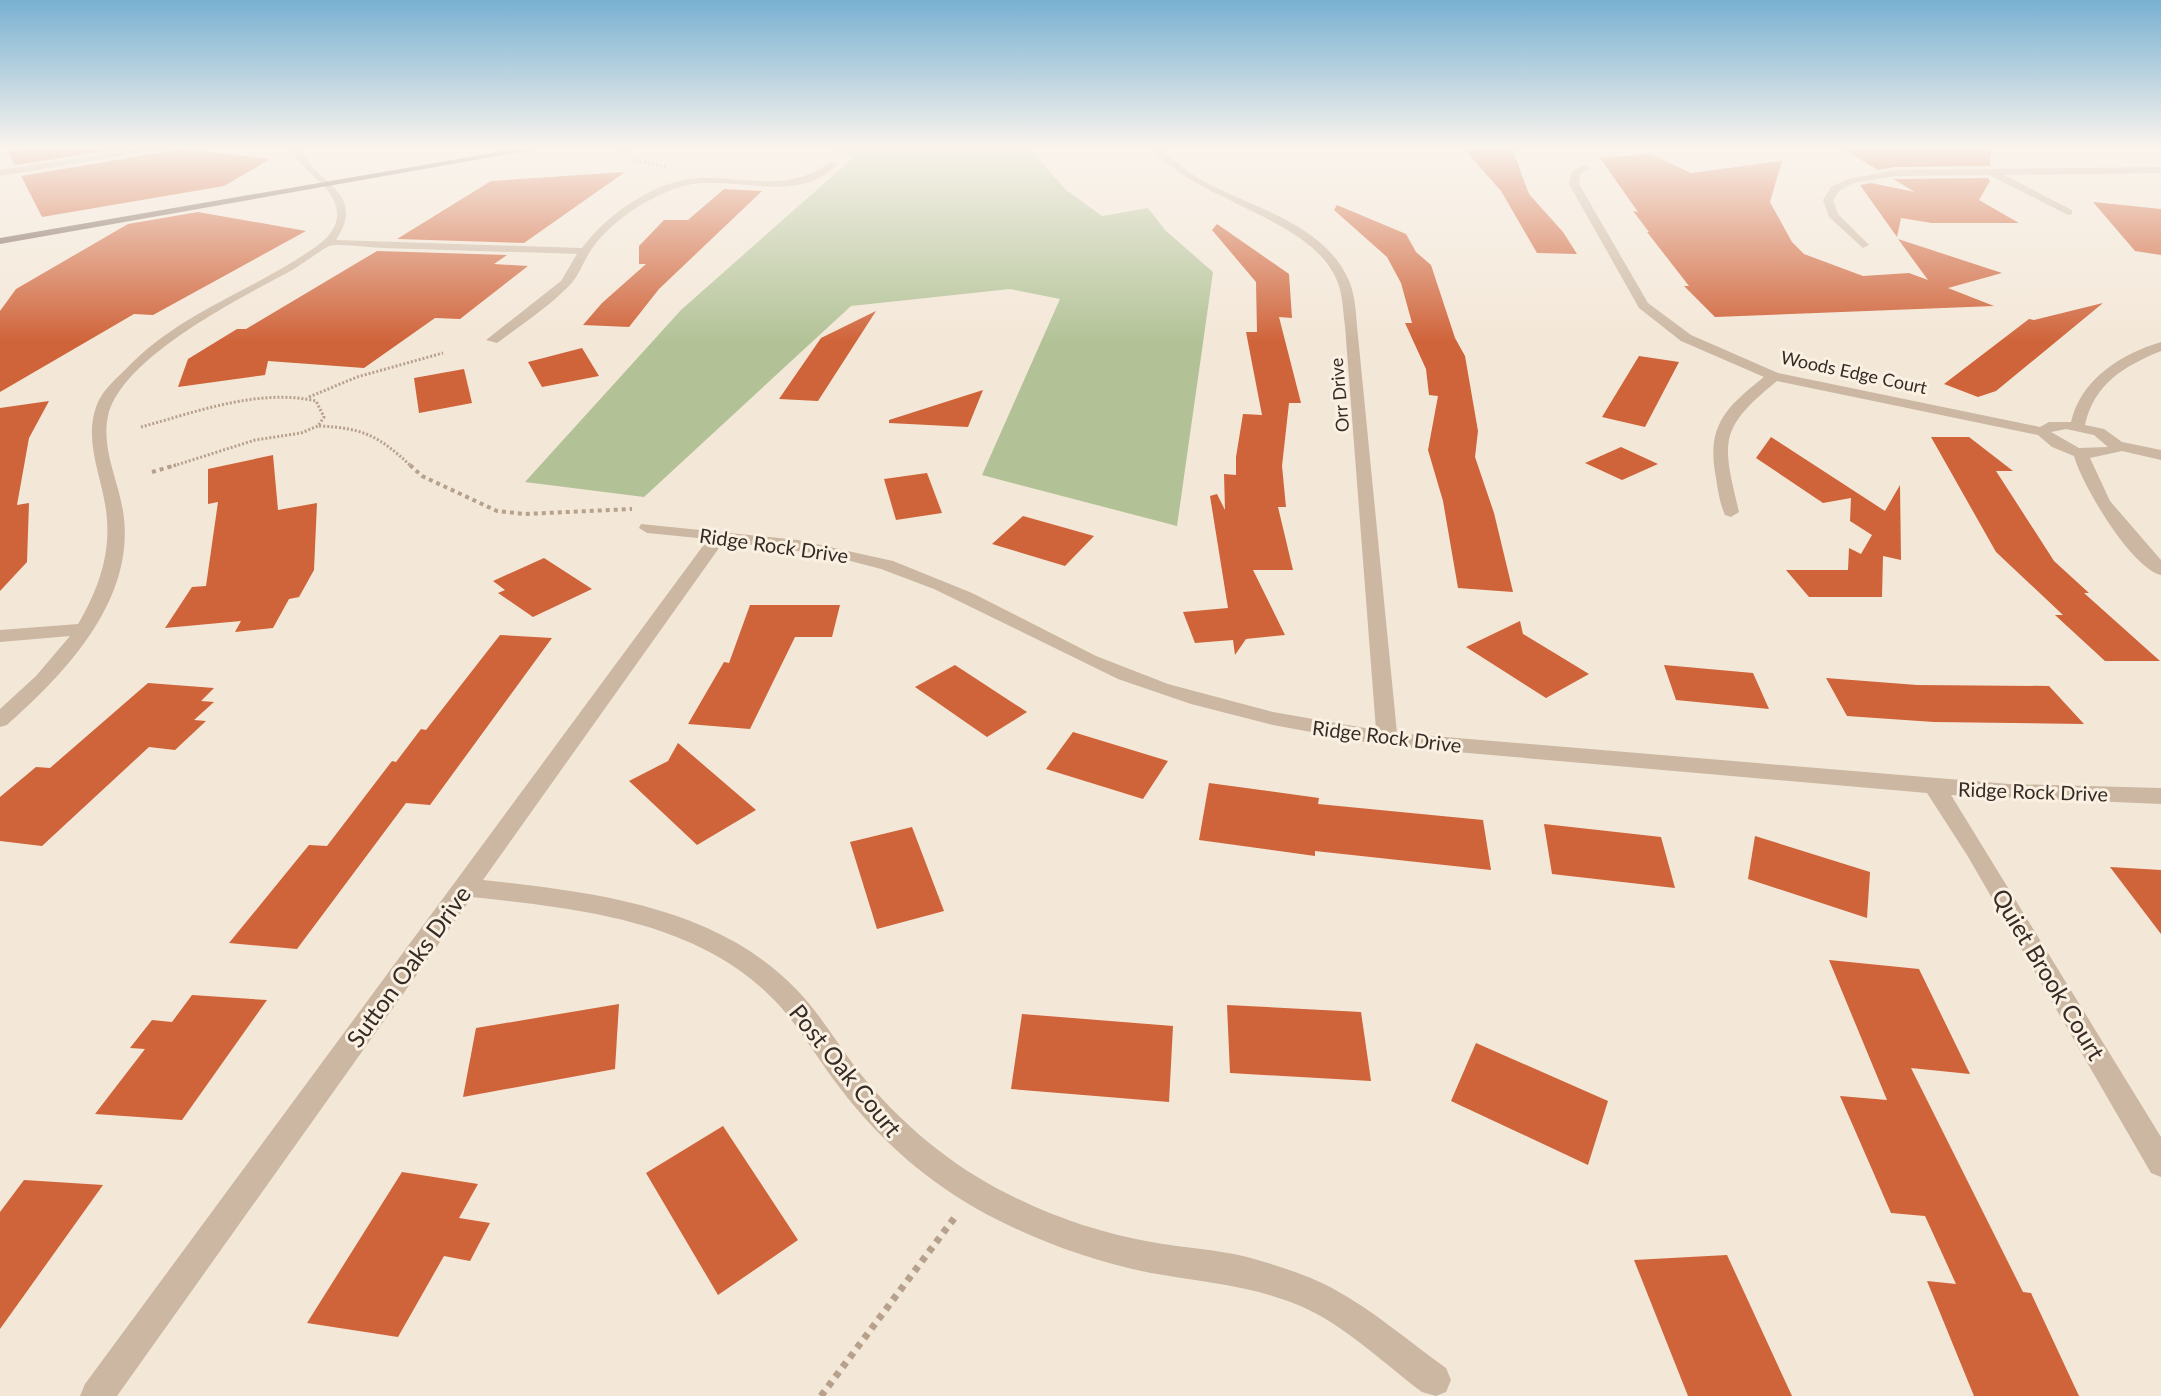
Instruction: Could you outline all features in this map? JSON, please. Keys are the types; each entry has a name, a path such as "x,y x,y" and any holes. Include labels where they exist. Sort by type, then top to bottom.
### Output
{"main road":[{"path":"0,241 156,213"}],"street":[{"path":"0,720 30,695 84,629 110,577 116,523 98,438 105,401 144,355 184,326 328,243 341,225 344,213"},
{"path":"492,340 561,287 579,267 585,251 628,213"},
{"name":"Orr Drive","path":"1261,213 1299,233 1325,254 1341,276 1346,291 1387,739"},
{"name":"Woods Edge Court","path":"1591,213 1643,305 1686,338 1774,376 2043,432"},
{"path":"1834,213 1863,245"},
{"path":"328,243 585,251"},
{"path":"2077,426 2092,387 2124,362 2161,346"},
{"path":"1731,512 1717,456 1720,430 1738,404 1774,376"},
{"path":"2117,446 2103,454 2081,452 2050,440 2043,432 2049,426 2077,426 2099,432 2117,446 2161,455"},
{"path":"2081,452 2098,493 2118,523 2161,570"},
{"name":"Ridge Rock Drive","path":"647,528 796,544 885,564 986,605 1090,660 1181,695 1317,729 1387,739 2009,792 2161,796"},
{"name":"Sutton Oaks Drive","path":"97,1396 719,536"},
{"path":"0,636 84,629"},
{"name":"Quiet Brook Court","path":"1934,786 1975,849 2161,1164"},
{"name":"Post Oak Court","path":"465,887 620,907 666,921 730,952 778,988 809,1022 872,1109 954,1179 1019,1215 1082,1239 1140,1255 1254,1274 1321,1299 1434,1380"}],"path":[{"path":"308,398 357,377 443,353"},
{"path":"141,427 196,411 279,396 316,401 324,417 318,426"},
{"path":"152,472 237,445 301,433 318,426 355,428 384,441 422,476 497,511 525,514 633,509"},
{"path":"821,1396 975,1191"}],"green space":[{"path":"791,213 1098,213 1102,216 1152,213 1165,230 1213,272 1177,526 982,475 1060,299 1010,289 851,306 644,497 525,482 681,310"}],"building":[{"path":"40,213 65,213 42,217"},
{"path":"205,213 306,231 153,315 134,314 0,392 0,311 16,289 128,224"},
{"path":"439,213 566,213 524,243 397,239"},
{"path":"696,213 739,213 659,289 629,327 583,325 602,303 646,264 639,264 639,246 664,220 688,220"},
{"path":"1338,213 1356,213 1406,234 1416,252 1431,265 1455,338 1465,356 1478,431 1475,457 1494,513 1513,592 1458,588 1443,501 1428,450 1438,396 1429,395 1426,369 1405,323 1412,323 1401,283 1387,257"},
{"path":"1514,213 1546,213 1577,254 1537,253"},
{"path":"1635,213 1776,213 1792,242 1804,254 1863,276 1909,273 1928,280 1898,239 2002,273 1948,288 1994,306 1715,317 1684,286 1689,286"},
{"path":"1880,213 2002,213 2019,223 1932,223 1901,218 1897,237"},
{"path":"2103,213 2161,213 2161,255 2135,251"},
{"path":"1217,224 1289,274 1292,318 1279,317 1301,403 1289,403 1282,466 1286,507 1278,507 1293,570 1253,570 1285,635 1246,639 1235,655 1233,640 1195,643 1183,612 1228,608 1210,496 1217,494 1225,510 1224,474 1236,475 1243,414 1262,415 1246,332 1257,332 1256,282 1212,230"},
{"path":"377,251 507,255 494,264 528,266 460,319 435,318 364,368 268,361 265,375 178,387 188,359 237,329 246,329"},
{"path":"2103,303 1996,391 1978,397 1944,384 2029,319"},
{"path":"876,311 818,401 779,399 821,338"},
{"path":"582,348 599,376 542,387 528,362"},
{"path":"1639,356 1679,362 1645,427 1602,417"},
{"path":"464,369 472,403 419,413 414,378"},
{"path":"983,390 968,427 889,423 889,420"},
{"path":"49,401 29,438 17,505 29,503 27,562 0,591 0,408"},
{"path":"1771,437 1885,511 1900,485 1901,560 1883,556 1882,597 1809,597 1786,570 1848,570 1849,548 1861,554 1872,535 1850,521 1851,498 1823,503 1756,458"},
{"path":"1931,437 1969,437 2013,471 1996,471 2054,561 2089,593 2084,593 2160,661 2105,661 2055,615 2063,615 1996,552"},
{"path":"1621,447 1658,464 1622,480 1585,463"},
{"path":"273,455 278,510 317,503 314,570 299,597 289,599 273,628 235,632 241,621 165,628 192,587 206,586 218,502 208,504 208,469"},
{"path":"927,473 942,513 896,520 884,479"},
{"path":"1023,516 1094,536 1065,566 992,544"},
{"path":"544,558 592,589 533,617 498,593 505,590 493,581"},
{"path":"750,605 840,605 832,637 795,637 750,729 688,724 724,662 729,663"},
{"path":"1520,621 1523,634 1589,674 1546,698 1466,647"},
{"path":"500,635 552,638 430,805 406,803 297,949 229,943 309,845 327,846 392,761 396,762 421,729 426,730"},
{"path":"955,665 1027,712 987,737 915,687"},
{"path":"1664,665 1753,673 1769,709 1676,700"},
{"path":"1826,678 1917,685 2049,686 2084,724 1934,722 1847,716"},
{"path":"148,683 214,688 201,701 214,702 194,720 206,721 175,750 149,747 42,846 0,841 0,797 36,767 50,768"},
{"path":"1073,732 1168,761 1143,799 1046,769"},
{"path":"678,743 756,810 697,845 629,781 668,761"},
{"path":"1209,783 1319,798 1318,804 1483,820 1491,870 1315,851 1315,856 1199,840"},
{"path":"1544,824 1661,837 1675,888 1552,874"},
{"path":"912,827 944,911 877,929 850,842"},
{"path":"1755,836 1870,872 1867,918 1748,879"},
{"path":"2110,867 2161,870 2161,934"},
{"path":"1829,960 1919,969 1970,1074 1911,1068 2023,1292 2031,1293 2079,1396 1974,1396 1927,1281 1956,1284 1925,1216 1891,1213 1840,1096 1887,1100"},
{"path":"192,995 267,1000 182,1120 95,1114 145,1049 130,1048 152,1020 172,1022"},
{"path":"619,1004 615,1069 463,1097 476,1028"},
{"path":"1227,1005 1361,1012 1371,1081 1230,1073"},
{"path":"1022,1014 1173,1026 1169,1102 1011,1089"},
{"path":"1476,1043 1608,1101 1588,1165 1451,1101"},
{"path":"723,1126 798,1240 718,1295 646,1173"},
{"path":"402,1172 478,1184 459,1218 490,1223 470,1261 444,1256 398,1337 307,1323"},
{"path":"24,1180 103,1185 0,1329 0,1212"},
{"path":"1727,1255 1792,1396 1688,1396 1634,1260"}]}
